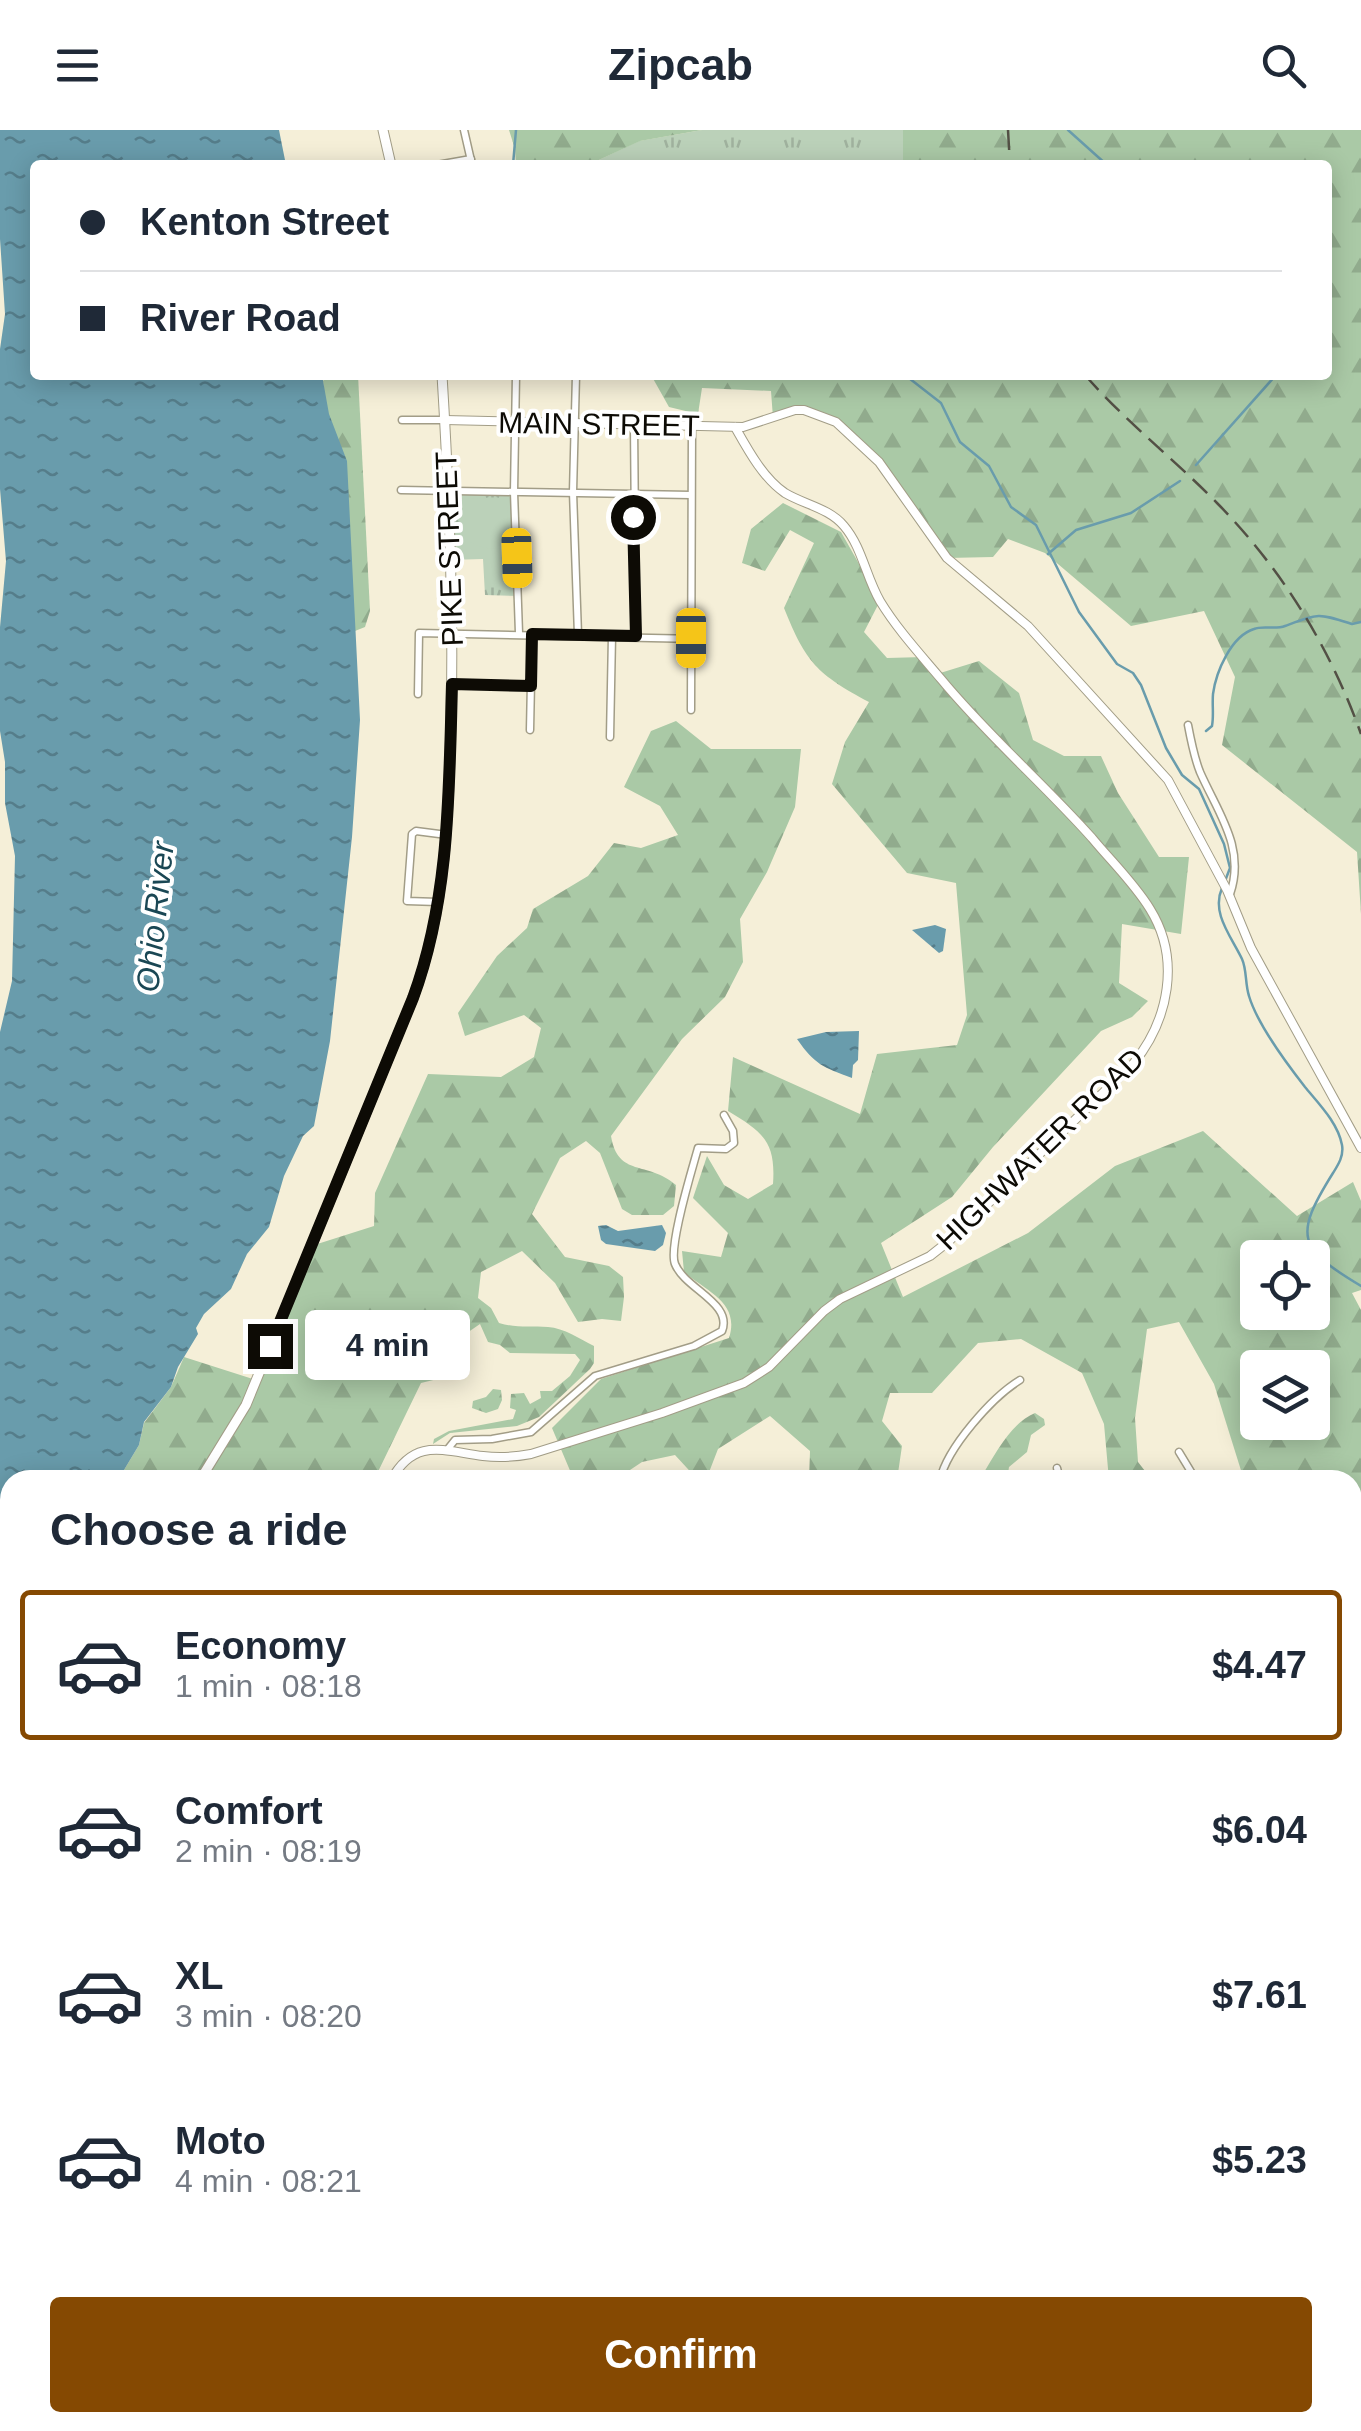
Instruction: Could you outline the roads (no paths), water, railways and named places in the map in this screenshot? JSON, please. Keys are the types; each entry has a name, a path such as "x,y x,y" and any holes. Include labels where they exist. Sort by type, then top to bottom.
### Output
{"main road":[{"path":"383,130 390,160"},
{"name":"PIKE STREET","path":"206,1470 246,1404 398,1034 422,974 438,902 447,835 452,684 442,380"}],"street":[{"path":"464,130 471,160"},
{"path":"516,380 514,492 519,634"},
{"path":"576,380 573,492 578,635"},
{"name":"MAIN STREET","path":"402,420 735,427 804,410 836,422 874,456 947,558 1035,633 1168,780 1228,893 1251,948 1361,1148"},
{"path":"634,425 636,636"},
{"path":"691,710 695,638 692,426"},
{"name":"HIGHWATER ROAD","path":"398,1470 414,1454 428,1450 499,1457 534,1453 714,1396 754,1378 840,1299 930,1256 950,1242 1133,1064 1147,1047 1162,1013 1168,980 1166,952 1156,920 1139,893 1051,792 963,705 900,629 880,601 846,528 832,515 774,484 735,427"},
{"path":"400,490 692,495"},
{"path":"418,694 419,633 695,638"},
{"path":"530,730 532,634"},
{"path":"610,737 612,636"},
{"path":"452,684 531,686"},
{"path":"1188,725 1199,769 1223,813 1233,846 1235,867 1228,893"},
{"path":"438,902 407,900 412,834 416,831 447,835"},
{"path":"446,1450 454,1440 531,1432 595,1376 694,1346 722,1331 722,1312 689,1284 673,1256 675,1232 698,1148 726,1149 734,1143 733,1130 724,1115"},
{"path":"944,1470 990,1404 1020,1380"},
{"path":"1180,1452 1190,1470"}],"water":[{"name":"Ohio River","path":"0,130 279,130 285,160 30,160 30,380 323,380 329,414 347,461 360,720 330,1041 314,1126 303,1136 284,1176 269,1227 247,1254 231,1289 204,1314 171,1387 144,1422 139,1445 124,1470 0,1470 0,1032 12,981 15,856 5,803 0,731 0,627 6,561 0,489 0,349 5,314"},
{"path":"935,925 946,929 943,951 939,953 912,930"},
{"path":"859,1031 858,1060 853,1065 852,1078 820,1064 797,1039 826,1032"},
{"path":"662,1225 666,1233 663,1245 655,1251 606,1244 598,1226 618,1231"}],"waterway":[{"path":"513,160 516,130"},
{"path":"1068,130 1101,160"},
{"path":"911,380 941,403 960,442 989,466 1011,507 1036,525 1079,612 1117,664 1133,673 1141,685 1166,748 1182,775 1199,789 1224,844 1230,868 1225,881"},
{"path":"1196,465 1272,380"},
{"path":"1048,554 1076,530 1131,513 1180,481"},
{"path":"1206,731 1212,726 1213,694 1221,666 1246,633 1318,616 1352,624 1361,622"},
{"path":"1222,888 1221,915 1244,963 1253,1007 1281,1055 1332,1121 1342,1145 1340,1160 1312,1212 1308,1239 1324,1261 1361,1286"}],"railway":[{"path":"1008,130 1010,160"},
{"path":"1090,380 1217,503 1262,554 1319,640 1361,734"}]}
